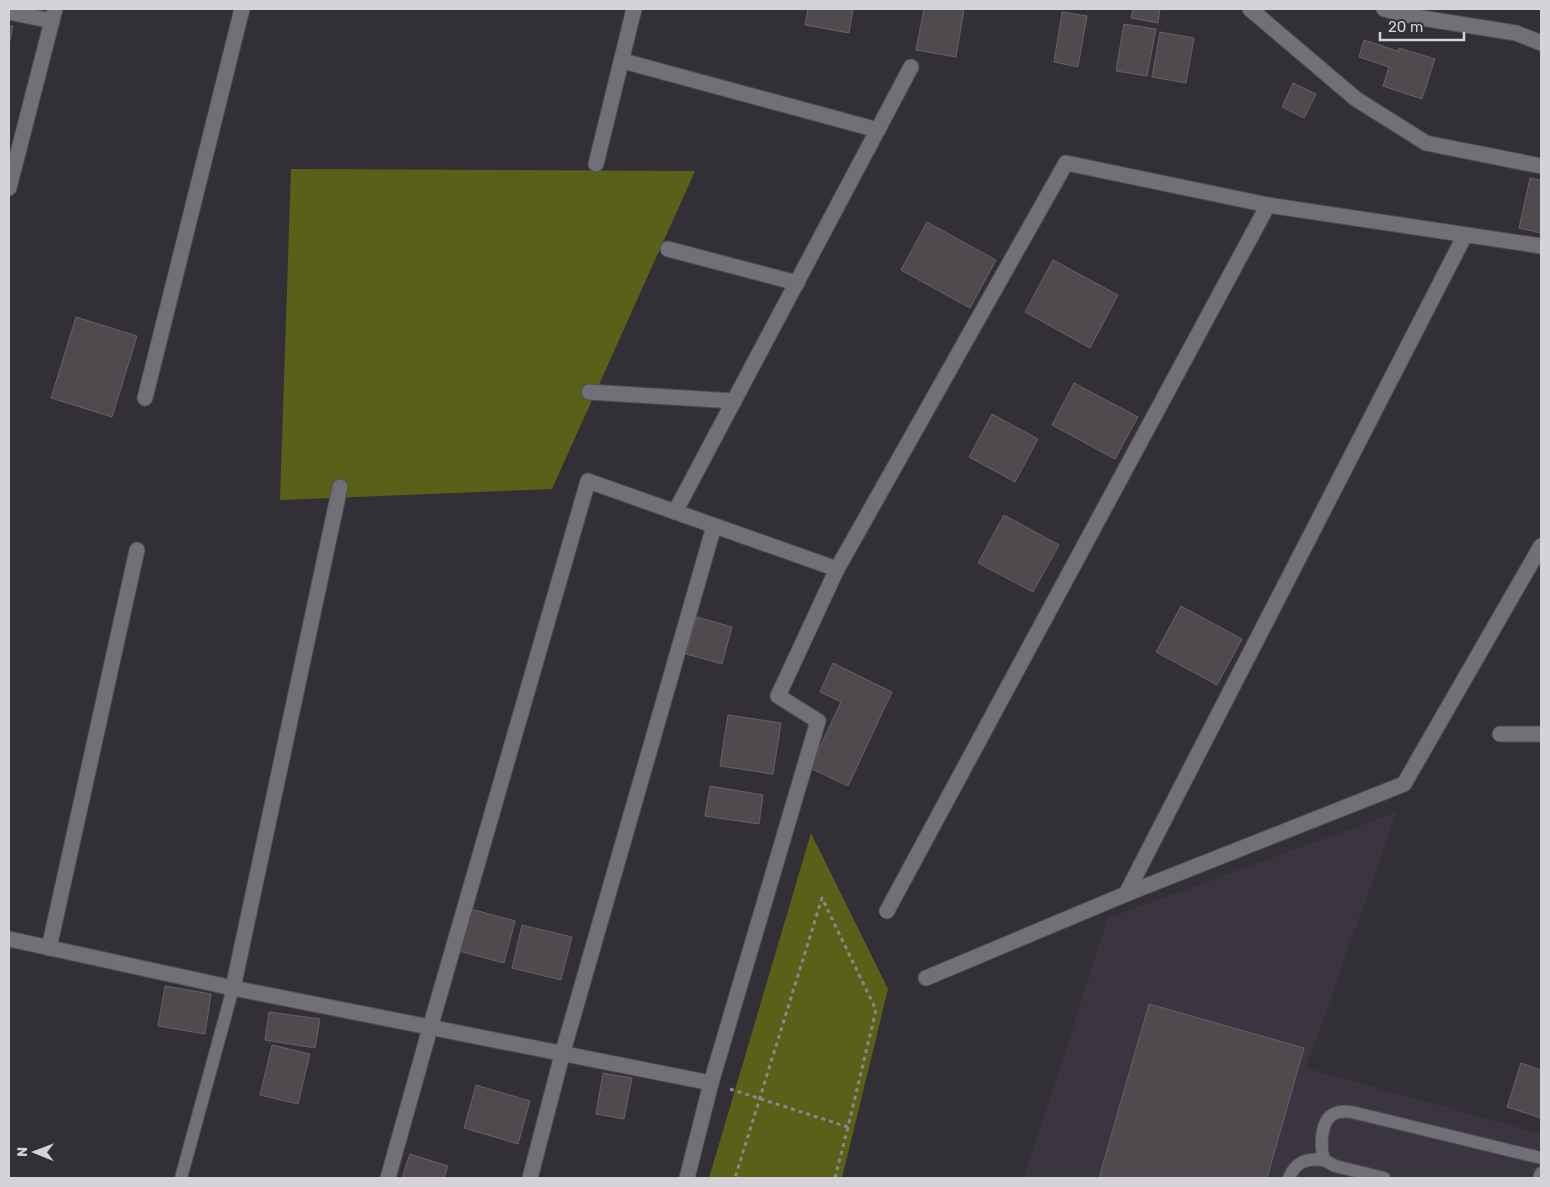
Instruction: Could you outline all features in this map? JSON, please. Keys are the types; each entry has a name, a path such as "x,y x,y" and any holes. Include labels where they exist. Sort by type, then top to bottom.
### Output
{"street":[{"path":"145,398 242,9"},
{"path":"596,164 623,61 634,9"},
{"path":"1250,9 1356,99 1426,143 1541,166"},
{"path":"1384,9 1415,17 1516,33 1541,43"},
{"path":"9,12 54,15 13,157 9,188"},
{"path":"623,61 878,130"},
{"path":"675,512 912,67"},
{"path":"687,1178 710,1083 818,721 778,696 837,569 1066,163 1268,205 1541,246"},
{"path":"887,911 1268,205"},
{"path":"1126,894 1464,235"},
{"path":"668,249 797,283"},
{"path":"589,392 734,401"},
{"path":"388,1178 588,481 837,569"},
{"path":"233,988 340,487"},
{"path":"530,1178 562,1055 714,526"},
{"path":"926,978 1126,894 1404,784 1541,546"},
{"path":"49,948 137,550"},
{"path":"1500,734 1541,734"},
{"path":"9,939 233,988 710,1083"}],"lane":[{"path":"181,1178 233,988"},
{"path":"1324,1160 1321,1141 1327,1118 1335,1113 1345,1111 1541,1158"},
{"path":"1289,1178 1292,1170 1310,1158 1324,1160 1335,1166 1384,1178"},
{"path":"1539,1178 1541,1173"}],"path":[{"path":"735,1178 822,898 876,1010 835,1178"},
{"path":"710,1083 848,1127"}],"shaded area":[{"path":"1397,812 1306,1068 1541,1134 1541,1178 1024,1178 1108,918"}],"green space":[{"path":"291,169 695,171 552,489 280,500"},
{"path":"811,833 888,989 842,1178 709,1178"}],"building":[{"path":"808,9 853,9 849,33 805,25"},
{"path":"924,9 964,9 956,57 916,50"},
{"path":"1133,9 1160,9 1158,23 1131,18"},
{"path":"1062,12 1087,16 1078,67 1054,62"},
{"path":"1124,24 1156,29 1147,76 1116,71"},
{"path":"9,26 13,26 9,45"},
{"path":"1160,32 1194,38 1186,83 1152,77"},
{"path":"1364,40 1398,51 1399,48 1435,59 1422,99 1383,86 1389,67 1359,57"},
{"path":"1293,83 1316,94 1304,118 1282,107"},
{"path":"1530,178 1541,180 1541,233 1519,228"},
{"path":"927,222 996,260 970,308 901,270"},
{"path":"1053,260 1118,295 1090,348 1025,312"},
{"path":"76,317 137,336 112,417 51,398"},
{"path":"1074,383 1138,417 1115,459 1052,425"},
{"path":"992,414 1038,439 1015,482 969,457"},
{"path":"1004,515 1059,545 1033,592 978,563"},
{"path":"1181,606 1242,639 1217,685 1156,652"},
{"path":"697,617 732,627 722,664 686,654"},
{"path":"833,663 892,692 848,786 810,768 841,702 820,692"},
{"path":"728,715 781,723 773,774 720,766"},
{"path":"710,786 763,795 759,824 705,816"},
{"path":"471,909 515,921 504,963 459,951"},
{"path":"522,925 572,937 561,980 512,968"},
{"path":"165,986 211,994 205,1034 158,1026"},
{"path":"1149,1004 1304,1048 1267,1178 1099,1178"},
{"path":"269,1012 320,1019 315,1048 265,1040"},
{"path":"272,1045 310,1054 298,1104 260,1095"},
{"path":"1521,1063 1541,1070 1541,1118 1507,1107"},
{"path":"603,1073 632,1078 624,1119 596,1114"},
{"path":"476,1085 530,1101 518,1144 464,1128"},
{"path":"410,1154 448,1166 444,1178 402,1178"}]}
